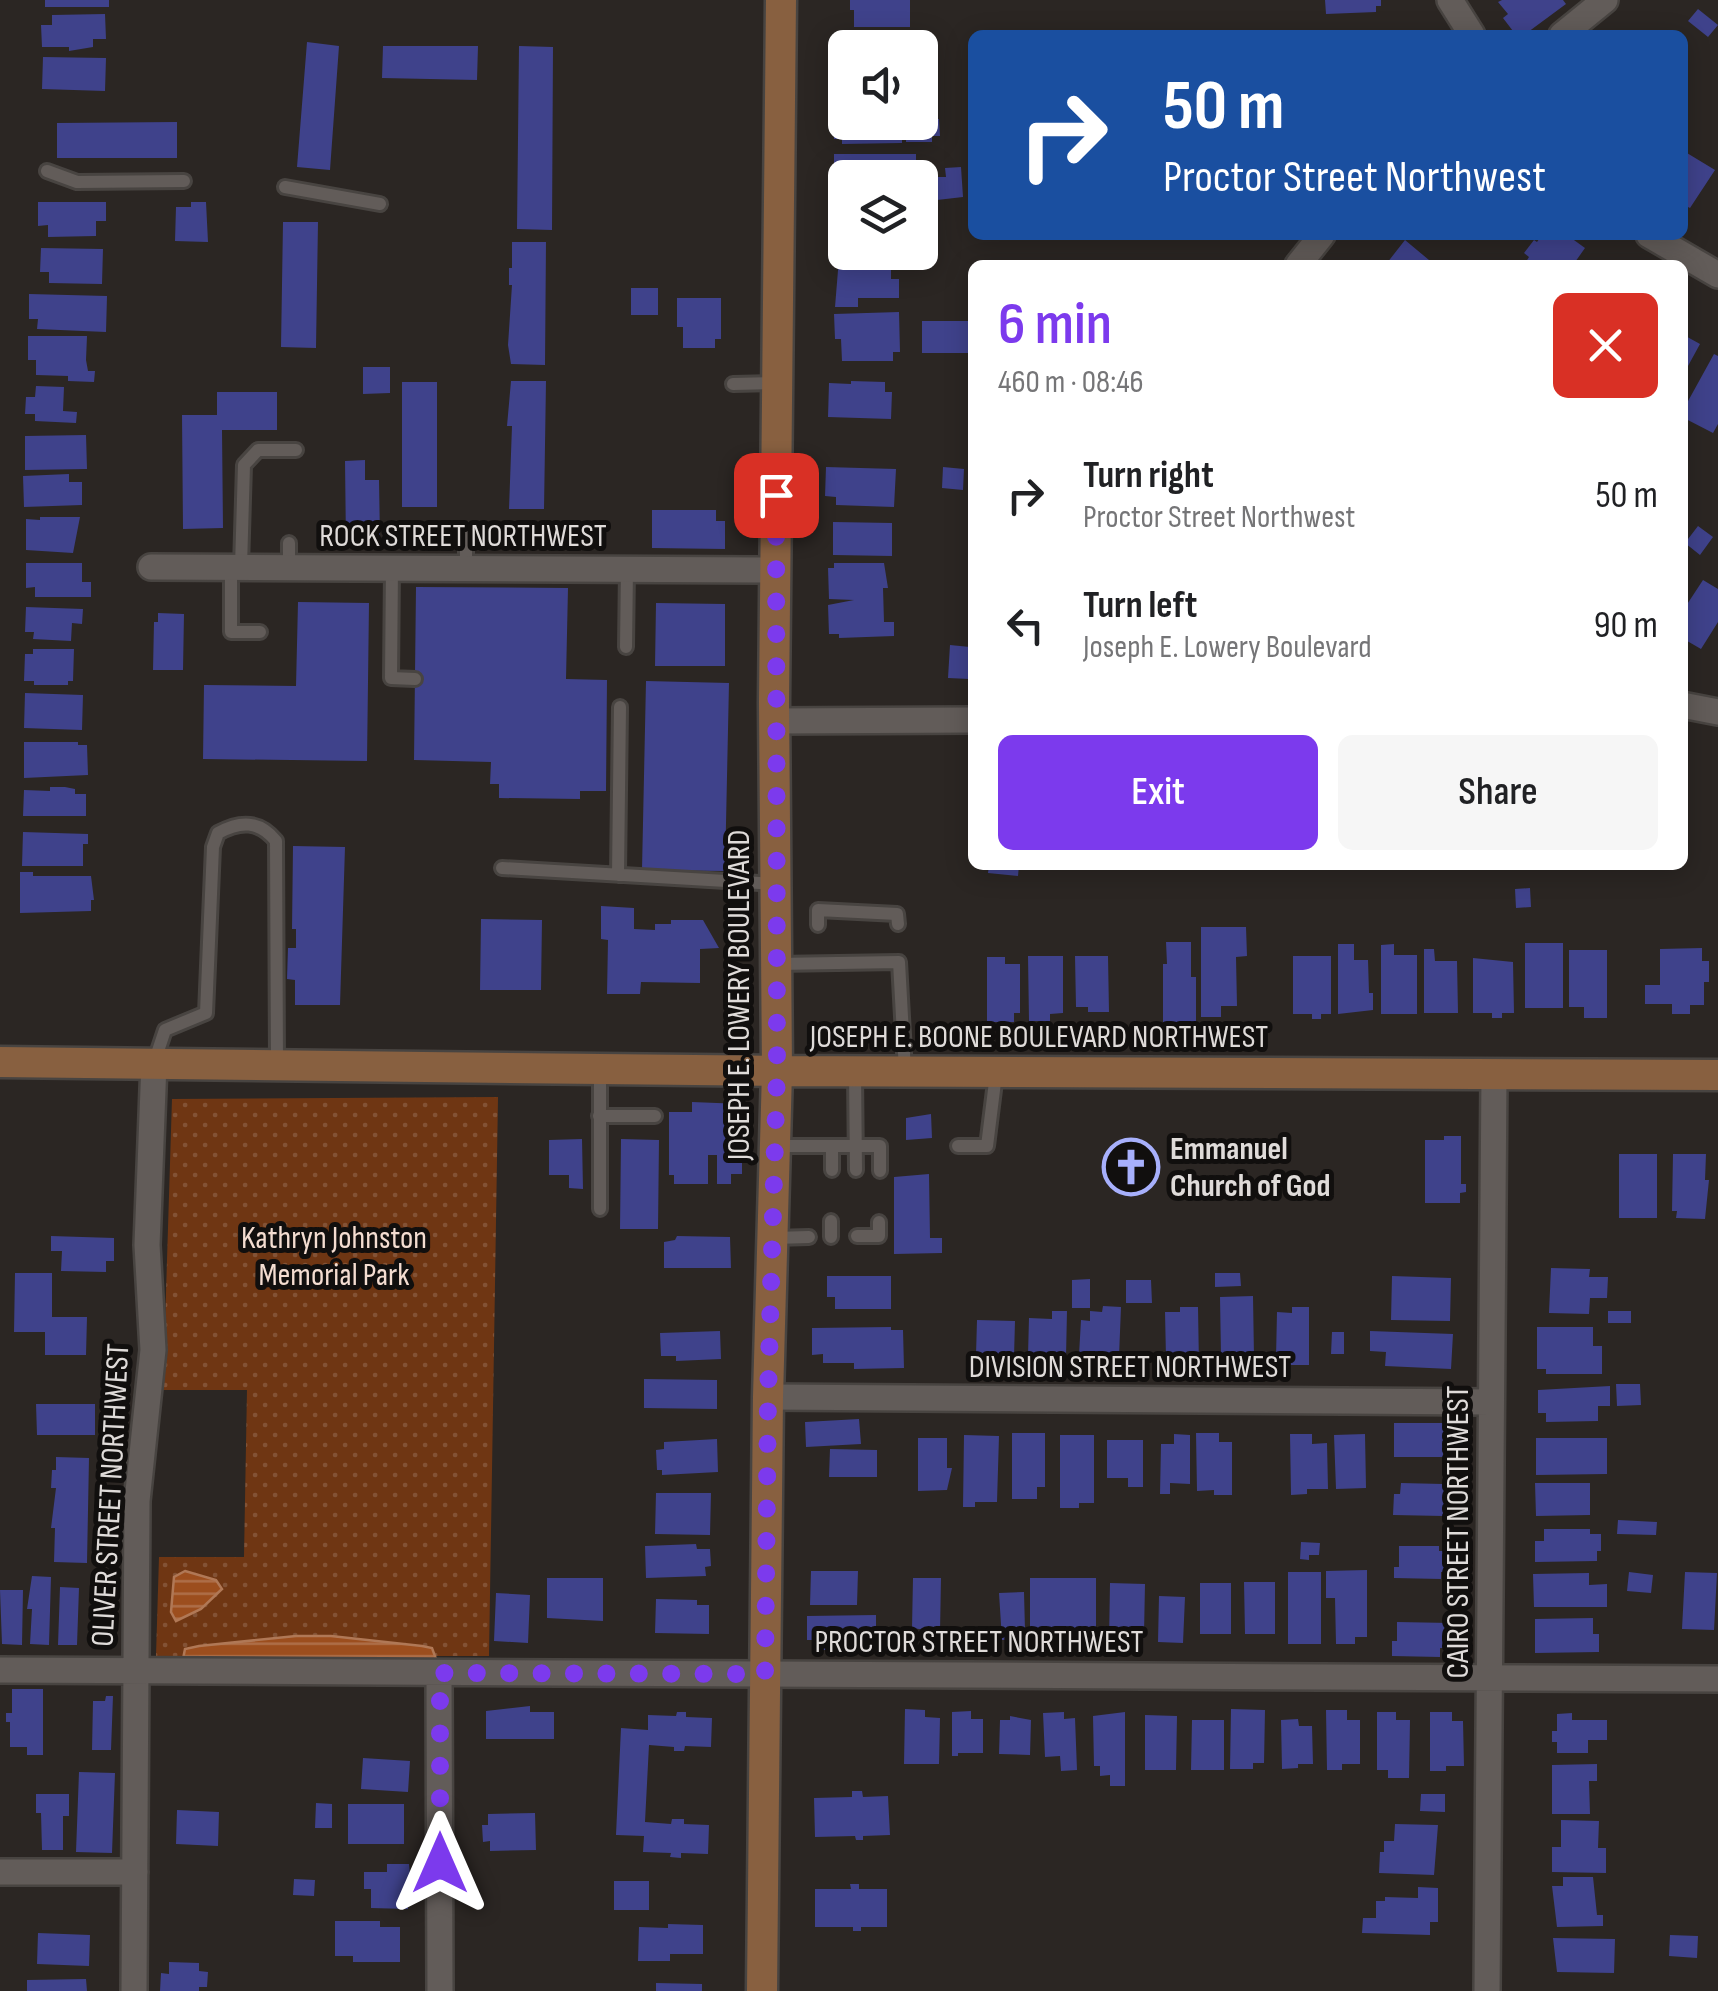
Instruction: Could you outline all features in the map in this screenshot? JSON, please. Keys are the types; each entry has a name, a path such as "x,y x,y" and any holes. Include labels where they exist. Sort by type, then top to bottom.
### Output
{"main road":[{"name":"JOSEPH E. LOWERY BOULEVARD","path":"762,1991 768,1397 777,1070 774,721 780,0"},
{"name":"JOSEPH E. BOONE BOULEVARD NORTHWEST","path":"0,1062 1718,1075"}],"street":[{"path":"1450,0 1469,30"},
{"path":"1568,30 1605,0"},
{"path":"1302,260 1318,240"},
{"path":"1658,240 1718,274"},
{"name":"ROCK STREET NORTHWEST","path":"151,567 236,567 289,555 392,568 775,570"},
{"path":"1688,706 1718,712"},
{"path":"774,721 968,720"},
{"name":"OLIVER STREET NORTHWEST","path":"134,1991 137,1501 153,1350 147,1245 154,1063"},
{"name":"CAIRO STREET NORTHWEST","path":"1487,1991 1494,1074"},
{"name":"DIVISION STREET NORTHWEST","path":"768,1397 1491,1402"},
{"name":"PROCTOR STREET NORTHWEST","path":"0,1670 1718,1679"},
{"path":"440,1673 440,1991"},
{"path":"0,1872 135,1872"}],"lane":[{"path":"46,170 77,182 184,181"},
{"path":"286,187 380,204"},
{"path":"732,384 777,383"},
{"path":"260,632 230,632 244,465 258,450 296,450"},
{"path":"466,530 466,568"},
{"path":"392,568 391,678 415,679"},
{"path":"626,646 627,569"},
{"path":"618,875 620,707"},
{"path":"154,1063 166,1030 206,1013 213,848 218,832 248,823 266,830 276,841 277,1064"},
{"path":"502,868 775,884"},
{"path":"818,925 818,910 844,918 897,914 898,924"},
{"path":"776,964 818,957 899,957 905,1071"},
{"path":"600,1068 600,1209"},
{"path":"855,1071 856,1170"},
{"path":"958,1146 987,1146 996,1072"},
{"path":"600,1116 655,1116"},
{"path":"775,1146 880,1146 880,1170"},
{"path":"832,1146 832,1170"},
{"path":"831,1221 831,1237"},
{"path":"856,1236 880,1236 880,1222"},
{"path":"772,1238 809,1237"}],"green space":[{"name":"Kathryn Johnston Memorial Park","path":"498,1097 489,1656 156,1656 159,1557 244,1557 247,1390 163,1390 172,1099"}],"shaded area":[{"path":"185,1571 216,1580 222,1589 201,1609 176,1621 171,1612 174,1577"},
{"path":"296,1636 422,1646 432,1648 436,1659 183,1659 185,1649 199,1646"}],"building":[{"path":"45,0 109,0 109,7 45,7"},
{"path":"850,0 910,0 910,27 854,27"},
{"path":"1325,0 1381,0 1381,6 1376,6 1376,12 1326,14"},
{"path":"1563,0 1566,4 1531,30 1512,30 1503,18 1508,14 1498,2"},
{"path":"1698,9 1718,25 1708,37 1688,21"},
{"path":"105,14 106,39 93,39 93,47 69,51 69,47 42,47 41,25 52,25 52,15"},
{"path":"307,42 339,46 330,170 297,167"},
{"path":"383,46 478,46 477,80 382,78"},
{"path":"519,46 553,47 552,230 517,229"},
{"path":"43,57 106,58 105,91 42,89"},
{"path":"177,122 177,158 57,158 57,123"},
{"path":"842,140 902,140 902,143 842,144"},
{"path":"834,154 916,154 916,160 834,160"},
{"path":"1688,154 1715,170 1688,207"},
{"path":"961,167 963,197 938,200 938,177 946,177 945,168"},
{"path":"38,202 106,202 106,221 96,221 96,236 48,237 48,225 38,226"},
{"path":"191,202 206,202 208,242 175,241 176,207 191,207"},
{"path":"283,222 318,222 316,348 281,347"},
{"path":"1405,240 1429,260 1389,260"},
{"path":"1534,240 1574,240 1585,248 1577,260 1527,260 1524,253"},
{"path":"512,242 546,242 545,365 511,364 508,345"},
{"path":"41,248 103,249 102,284 49,283 49,272 40,272"},
{"path":"838,270 891,270 891,279 899,279 899,298 858,298 858,307 835,307"},
{"path":"631,288 658,288 658,315 631,315"},
{"path":"29,294 107,296 106,332 37,329 38,319 29,319"},
{"path":"677,298 721,298 721,339 715,339 715,348 683,348 683,327 677,327"},
{"path":"899,312 900,352 893,352 893,361 842,361 841,339 835,339 834,314"},
{"path":"922,321 968,321 968,353 922,353"},
{"path":"28,336 87,336 86,360 88,371 95,371 94,382 36,375 36,360 28,360"},
{"path":"1688,337 1700,344 1688,366"},
{"path":"1714,354 1718,356 1718,424 1713,433 1688,420 1688,401"},
{"path":"363,367 390,367 390,393 363,394"},
{"path":"511,381 546,381 544,509 509,509 512,426 507,426"},
{"path":"402,382 437,382 437,507 402,507"},
{"path":"885,382 885,392 892,392 891,419 828,417 829,383"},
{"path":"36,386 64,387 63,411 77,412 76,423 35,421 35,414 25,414 26,397 35,397"},
{"path":"217,392 277,392 277,430 222,430 223,528 183,529 182,415 217,415"},
{"path":"86,435 87,469 25,470 25,436"},
{"path":"365,460 365,480 379,480 380,538 376,538 377,545 346,545 345,461"},
{"path":"826,467 896,469 894,507 836,505 836,497 825,496"},
{"path":"943,467 964,469 963,490 942,488"},
{"path":"69,474 69,482 82,482 82,505 24,507 23,476"},
{"path":"652,510 716,510 716,521 725,521 725,549 652,548"},
{"path":"80,517 73,553 26,550 26,519"},
{"path":"833,522 892,523 892,556 833,555"},
{"path":"1698,526 1713,537 1700,555 1688,545"},
{"path":"26,563 82,563 82,582 91,582 91,597 35,597 35,587 26,588"},
{"path":"834,563 884,563 888,588 883,588 884,622 894,622 894,636 839,638 839,634 829,634 828,605 854,600 829,599 828,568 834,568"},
{"path":"1703,580 1718,589 1718,622 1701,649 1688,641 1688,603"},
{"path":"416,587 568,588 566,679 607,680 606,791 580,791 580,799 499,798 499,784 490,784 491,762 414,760"},
{"path":"298,602 369,603 367,761 203,759 204,685 296,686"},
{"path":"656,603 725,604 725,666 655,666"},
{"path":"26,607 83,609 82,624 72,623 71,641 33,639 34,632 25,632"},
{"path":"158,613 184,614 183,670 153,670 154,622 158,622"},
{"path":"950,645 968,647 968,679 948,678"},
{"path":"33,649 74,649 73,681 68,681 68,685 34,685 34,681 24,681 25,654 33,654"},
{"path":"646,681 729,683 725,871 642,870"},
{"path":"25,693 83,695 82,730 24,728"},
{"path":"24,742 87,745 88,775 24,778"},
{"path":"50,787 86,794 86,816 23,816 24,790 50,791"},
{"path":"23,832 88,834 88,844 83,844 83,866 22,866"},
{"path":"293,846 345,847 340,1005 295,1005 295,980 287,979 288,948 296,948 296,929 292,929"},
{"path":"988,870 1019,870 1018,876 988,873"},
{"path":"20,872 33,872 33,876 91,876 91,911 20,913"},
{"path":"1530,888 1531,907 1516,908 1515,889"},
{"path":"601,906 634,908 634,929 655,930 655,924 671,924 671,920 703,920 719,948 700,949 700,983 641,982 640,994 607,994 608,940 601,939"},
{"path":"481,919 542,920 541,990 480,990"},
{"path":"1201,927 1246,927 1247,956 1236,957 1237,1006 1221,1006 1221,1017 1201,1017"},
{"path":"1166,942 1191,942 1196,1022 1163,1022"},
{"path":"1525,943 1563,943 1563,1008 1525,1008"},
{"path":"1338,944 1354,944 1354,960 1368,960 1373,1010 1338,1014"},
{"path":"1394,944 1394,955 1417,955 1417,1014 1381,1014 1381,945"},
{"path":"1702,948 1702,961 1709,961 1704,1005 1690,1005 1690,1014 1672,1014 1672,1004 1645,1004 1645,985 1660,985 1660,949"},
{"path":"1424,949 1434,949 1435,961 1457,961 1458,1013 1424,1013"},
{"path":"1569,950 1607,950 1607,1018 1584,1018 1584,1007 1569,1007"},
{"path":"1028,956 1063,956 1063,1013 1050,1014 1050,1021 1029,1021"},
{"path":"1075,956 1108,956 1109,1012 1088,1012 1088,1007 1076,1007"},
{"path":"1293,956 1331,956 1331,1014 1312,1019 1312,1014 1293,1014"},
{"path":"987,957 1005,957 1005,964 1020,964 1020,1013 1014,1013 1014,1022 987,1022"},
{"path":"1473,958 1513,962 1514,1013 1492,1018 1492,1013 1473,1013"},
{"path":"692,1102 742,1104 742,1174 731,1174 731,1184 717,1184 717,1155 708,1155 708,1184 674,1184 674,1175 669,1175 669,1112 692,1112"},
{"path":"931,1114 932,1138 906,1140 906,1118"},
{"path":"1444,1136 1461,1136 1461,1184 1466,1184 1466,1192 1460,1193 1460,1203 1425,1203 1425,1140 1444,1140"},
{"path":"582,1139 583,1189 569,1188 569,1175 549,1175 549,1140"},
{"path":"621,1139 659,1140 658,1229 620,1229"},
{"path":"1619,1154 1657,1154 1657,1218 1619,1218"},
{"path":"1673,1154 1706,1154 1705,1180 1709,1180 1705,1219 1676,1218 1677,1211 1672,1211"},
{"path":"929,1174 930,1238 942,1238 942,1253 894,1254 894,1177"},
{"path":"51,1236 114,1238 114,1261 106,1261 106,1272 61,1271 62,1251 51,1251"},
{"path":"677,1236 730,1237 731,1268 664,1268 664,1242"},
{"path":"1551,1268 1590,1269 1589,1277 1608,1277 1607,1298 1590,1298 1589,1314 1549,1313"},
{"path":"15,1273 52,1273 52,1317 87,1317 86,1355 45,1355 45,1332 14,1332"},
{"path":"1215,1273 1240,1273 1241,1286 1215,1287"},
{"path":"827,1276 891,1276 891,1309 835,1309 835,1297 827,1297"},
{"path":"1392,1276 1451,1278 1450,1321 1391,1320"},
{"path":"1090,1279 1090,1308 1072,1308 1072,1280"},
{"path":"1126,1280 1151,1280 1152,1303 1126,1303"},
{"path":"1253,1296 1254,1357 1248,1357 1248,1367 1226,1367 1226,1357 1221,1357 1220,1297"},
{"path":"1103,1306 1121,1307 1119,1357 1110,1357 1110,1363 1093,1363 1093,1355 1079,1355 1081,1320 1090,1321 1090,1311 1102,1312"},
{"path":"1180,1307 1198,1307 1199,1366 1179,1367 1179,1358 1166,1358 1165,1312 1180,1312"},
{"path":"1292,1307 1309,1307 1309,1365 1289,1365 1289,1358 1276,1358 1277,1312 1292,1313"},
{"path":"1052,1311 1067,1311 1066,1357 1043,1361 1044,1355 1028,1355 1029,1318 1052,1319"},
{"path":"1608,1311 1631,1311 1631,1323 1608,1323"},
{"path":"977,1320 1015,1321 1014,1357 1002,1356 1002,1361 991,1361 991,1355 976,1355"},
{"path":"1537,1327 1593,1327 1593,1346 1602,1346 1602,1374 1546,1374 1546,1369 1537,1369"},
{"path":"812,1328 903,1330 904,1368 854,1369 854,1363 823,1363 823,1354 812,1355"},
{"path":"720,1331 721,1359 676,1361 676,1356 661,1356 660,1333"},
{"path":"1370,1331 1453,1334 1451,1369 1385,1366 1386,1352 1370,1351"},
{"path":"1332,1332 1344,1332 1344,1354 1331,1354"},
{"path":"644,1379 717,1380 717,1409 644,1408"},
{"path":"1616,1384 1640,1384 1641,1405 1617,1406"},
{"path":"1610,1386 1610,1406 1598,1406 1598,1421 1546,1422 1546,1413 1538,1413 1538,1390"},
{"path":"36,1404 95,1404 95,1435 37,1435"},
{"path":"859,1419 861,1444 806,1447 805,1422"},
{"path":"1394,1423 1452,1423 1452,1446 1443,1446 1443,1457 1394,1457"},
{"path":"1012,1433 1045,1433 1045,1487 1037,1487 1037,1499 1012,1499"},
{"path":"1196,1433 1219,1433 1219,1442 1232,1442 1232,1495 1197,1491"},
{"path":"1174,1434 1190,1435 1190,1484 1170,1483 1170,1494 1160,1494 1161,1444 1174,1444"},
{"path":"1290,1434 1312,1434 1312,1444 1327,1443 1328,1489 1307,1489 1307,1494 1291,1495"},
{"path":"1365,1434 1366,1488 1336,1489 1334,1435"},
{"path":"964,1435 999,1436 997,1502 975,1502 975,1507 963,1507"},
{"path":"1060,1435 1094,1435 1094,1503 1060,1508"},
{"path":"918,1438 947,1438 947,1468 952,1468 947,1490 918,1491"},
{"path":"1536,1438 1607,1438 1607,1474 1536,1475"},
{"path":"717,1439 718,1472 662,1475 662,1470 657,1470 656,1450 664,1449 664,1442"},
{"path":"1107,1440 1143,1440 1143,1487 1128,1487 1128,1478 1107,1478"},
{"path":"830,1449 877,1450 877,1477 829,1477"},
{"path":"56,1457 89,1458 87,1563 54,1562 55,1528 51,1528 56,1488 51,1488"},
{"path":"1401,1483 1443,1484 1443,1488 1450,1489 1450,1511 1443,1511 1443,1516 1393,1515 1394,1494 1400,1494"},
{"path":"1535,1483 1590,1483 1590,1515 1536,1516"},
{"path":"656,1493 711,1493 710,1535 655,1534"},
{"path":"1618,1520 1657,1522 1656,1535 1617,1534"},
{"path":"1544,1529 1590,1529 1590,1534 1601,1534 1597,1561 1535,1562 1535,1541 1544,1541"},
{"path":"1301,1542 1320,1543 1319,1555 1300,1559"},
{"path":"696,1544 697,1549 710,1549 711,1566 705,1567 706,1576 646,1578 645,1546"},
{"path":"1399,1546 1439,1546 1439,1551 1451,1551 1451,1572 1441,1572 1441,1579 1394,1578 1394,1567 1399,1567"},
{"path":"1367,1570 1367,1637 1355,1637 1355,1644 1336,1644 1335,1598 1326,1598 1326,1571"},
{"path":"811,1571 858,1571 857,1605 810,1605"},
{"path":"1288,1572 1321,1572 1321,1644 1288,1644"},
{"path":"1629,1572 1653,1575 1651,1593 1627,1591"},
{"path":"1685,1572 1717,1573 1714,1630 1682,1629"},
{"path":"1589,1573 1589,1585 1607,1584 1607,1607 1534,1607 1533,1574"},
{"path":"32,1576 51,1577 49,1645 30,1644 32,1609 27,1609"},
{"path":"547,1578 603,1578 603,1621 547,1618"},
{"path":"913,1578 941,1578 940,1632 912,1628"},
{"path":"1030,1578 1096,1578 1096,1643 1061,1643 1061,1633 1055,1633 1055,1641 1035,1641 1035,1632 1030,1632"},
{"path":"1244,1582 1275,1582 1275,1634 1245,1634"},
{"path":"1110,1583 1145,1584 1144,1634 1132,1634 1132,1642 1109,1642"},
{"path":"1200,1583 1231,1583 1231,1634 1200,1634"},
{"path":"60,1587 79,1588 77,1645 58,1645"},
{"path":"0,1590 23,1590 22,1645 2,1644"},
{"path":"1024,1592 1025,1630 1020,1630 1020,1639 1002,1640 999,1593"},
{"path":"496,1593 530,1595 528,1643 494,1641"},
{"path":"1159,1596 1185,1597 1183,1643 1158,1642"},
{"path":"656,1599 697,1600 697,1605 709,1605 709,1634 655,1633"},
{"path":"876,1615 876,1650 815,1650 815,1640 807,1640 807,1616"},
{"path":"1593,1618 1593,1634 1599,1634 1599,1652 1535,1653 1535,1619"},
{"path":"1397,1622 1451,1623 1450,1648 1440,1648 1440,1657 1392,1656"},
{"path":"12,1689 43,1689 43,1755 27,1755 27,1747 10,1747 6,1713 12,1713"},
{"path":"106,1696 113,1696 111,1750 92,1750 93,1701 105,1701"},
{"path":"530,1706 530,1712 554,1712 554,1739 486,1739 486,1711"},
{"path":"905,1709 925,1710 925,1717 940,1718 939,1764 904,1764"},
{"path":"1231,1709 1265,1710 1264,1763 1253,1763 1253,1769 1230,1769"},
{"path":"1326,1710 1347,1710 1347,1720 1360,1720 1360,1764 1342,1764 1342,1770 1327,1770"},
{"path":"971,1711 971,1719 983,1719 983,1753 952,1756 952,1712"},
{"path":"677,1712 686,1712 686,1717 712,1718 711,1747 685,1746 684,1751 674,1751 674,1747 649,1745 645,1822 671,1824 672,1819 684,1819 684,1824 709,1825 708,1854 681,1853 681,1858 670,1857 671,1853 643,1852 644,1836 616,1835 621,1728 648,1730 648,1715 676,1716"},
{"path":"1064,1712 1064,1719 1075,1718 1077,1770 1061,1771 1060,1756 1045,1757 1043,1713"},
{"path":"1125,1712 1125,1786 1110,1786 1110,1775 1100,1776 1100,1766 1094,1766 1093,1716"},
{"path":"1377,1712 1396,1712 1396,1720 1410,1720 1409,1778 1388,1778 1388,1770 1377,1770"},
{"path":"1430,1712 1452,1712 1452,1721 1463,1721 1464,1766 1430,1771"},
{"path":"1572,1713 1572,1720 1607,1720 1607,1740 1588,1740 1588,1753 1557,1753 1552,1731 1557,1731 1557,1714"},
{"path":"1145,1715 1177,1716 1176,1770 1145,1770"},
{"path":"1010,1716 1031,1720 1030,1755 999,1754 1000,1720 1010,1720"},
{"path":"1298,1719 1299,1726 1312,1726 1313,1764 1282,1769 1281,1720"},
{"path":"1192,1720 1224,1720 1224,1770 1191,1770"},
{"path":"363,1758 410,1761 408,1792 361,1789"},
{"path":"1597,1764 1597,1781 1589,1781 1590,1814 1552,1814 1552,1765"},
{"path":"79,1772 115,1773 112,1853 76,1852"},
{"path":"852,1791 862,1791 863,1797 888,1796 890,1835 863,1836 863,1840 856,1840 855,1836 815,1837 814,1798 852,1797"},
{"path":"36,1794 69,1794 69,1816 63,1816 63,1850 42,1850"},
{"path":"1421,1794 1445,1794 1445,1812 1420,1811"},
{"path":"316,1803 332,1804 332,1828 315,1828"},
{"path":"348,1804 404,1804 404,1844 348,1844"},
{"path":"177,1810 219,1812 218,1846 176,1844"},
{"path":"535,1813 536,1850 490,1851 490,1841 483,1842 482,1825 488,1825 488,1814"},
{"path":"1561,1820 1599,1821 1598,1848 1606,1848 1606,1873 1552,1872 1552,1847 1561,1847"},
{"path":"1395,1824 1438,1825 1434,1875 1379,1873 1380,1852 1384,1852 1384,1841 1394,1841"},
{"path":"387,1864 409,1864 412,1895 408,1895 408,1909 371,1908 371,1889 364,1889 364,1872 387,1872"},
{"path":"1563,1877 1593,1877 1597,1915 1603,1915 1603,1926 1557,1927 1552,1886 1563,1886"},
{"path":"294,1879 315,1880 314,1896 293,1895"},
{"path":"614,1881 649,1881 649,1910 614,1910"},
{"path":"850,1884 859,1884 859,1889 887,1889 887,1927 861,1927 861,1931 853,1931 853,1927 815,1927 815,1889 851,1889"},
{"path":"1418,1887 1438,1888 1438,1922 1430,1922 1430,1935 1362,1933 1363,1918 1376,1918 1376,1901 1385,1901 1385,1897 1418,1898"},
{"path":"335,1921 380,1921 380,1927 400,1927 400,1962 353,1962 353,1956 335,1956"},
{"path":"668,1924 703,1925 703,1954 670,1954 670,1961 638,1961 639,1927 668,1928"},
{"path":"38,1933 90,1935 89,1966 37,1964"},
{"path":"1670,1935 1698,1936 1697,1958 1669,1956"},
{"path":"1553,1938 1615,1939 1614,1973 1557,1972"},
{"path":"169,1962 199,1963 199,1971 208,1972 207,1987 199,1987 199,1991 160,1991 161,1973 169,1974"},
{"path":"86,1979 87,1991 27,1991 27,1980"},
{"path":"656,1983 702,1984 702,1991 656,1991"}],"place":[{"name":"Emmanuel Church of God","path":"1131,1167"}],"route":[{"path":"440,1863 440,1673 765,1674 777,1070 776,495"}]}
